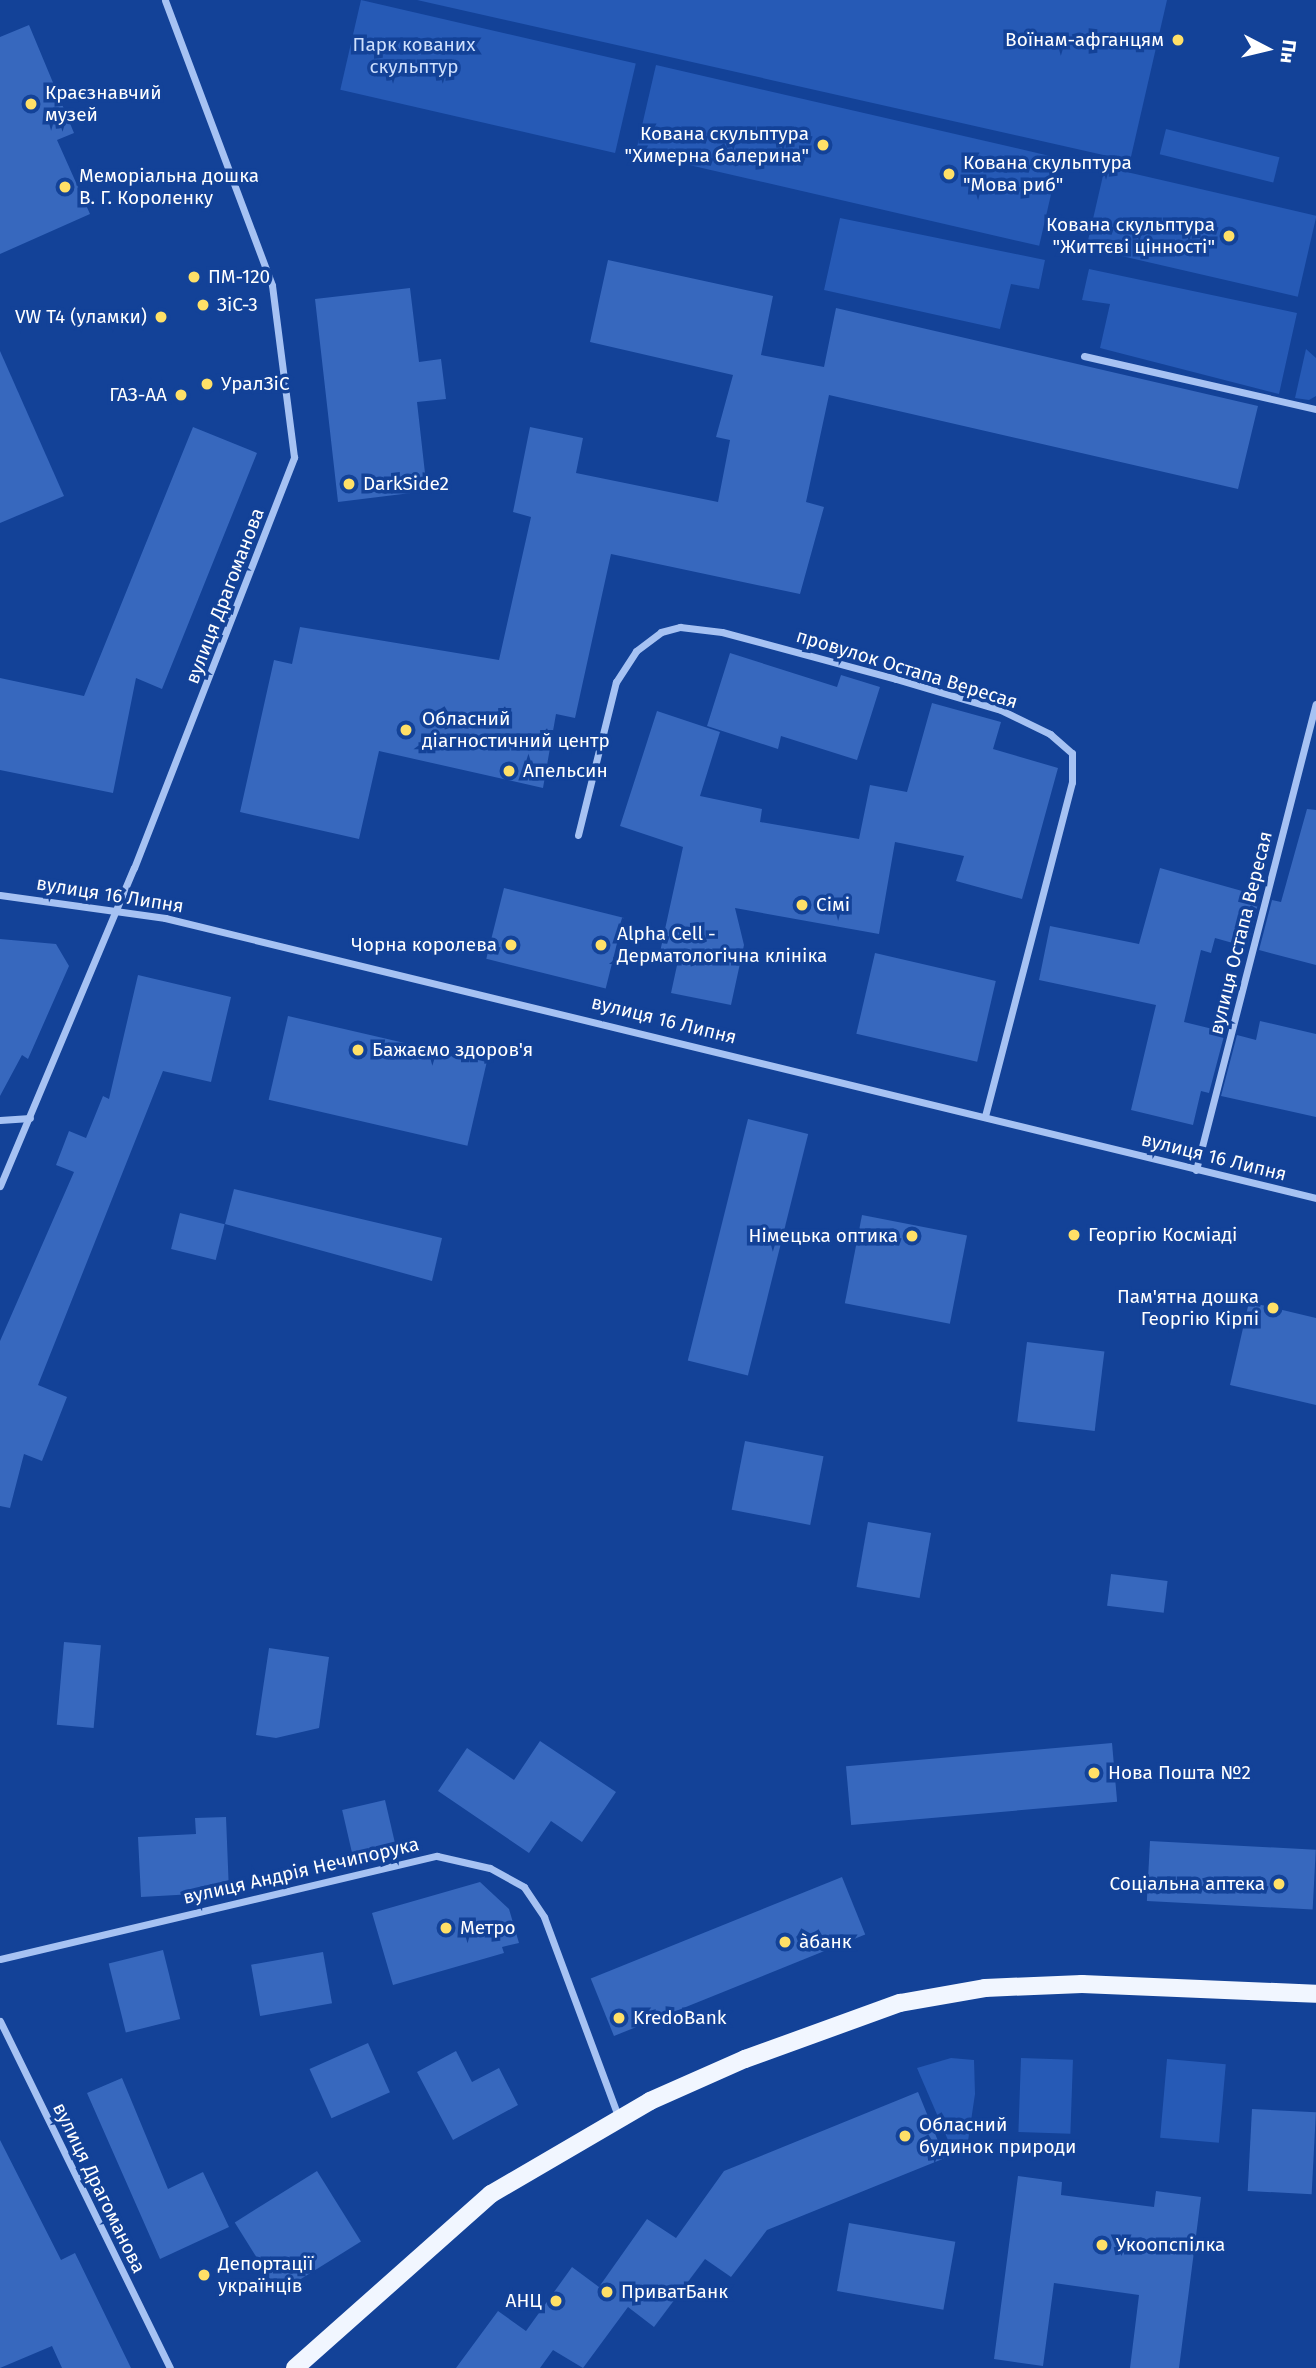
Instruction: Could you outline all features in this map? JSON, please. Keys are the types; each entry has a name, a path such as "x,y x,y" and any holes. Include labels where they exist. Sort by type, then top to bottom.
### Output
{"main road":[{"path":"295,2368 491,2194 619,2119 745,2059 939,1995 1082,1984 1316,1994"}],"street":[{"name":"вулиця Драгоманова","path":"0,1186 117,909 294,457 272,285 237,181 165,0"},
{"path":"1084,356 1316,409"},
{"name":"провулок Остапа Вересая","path":"578,835 616,682 636,651 661,632 680,627 722,632 896,679 1002,710 1050,734 1072,753 1072,782 985,1117"},
{"name":"вулиця Остапа Вересая","path":"1196,1170 1316,704"},
{"name":"вулиця 16 Липня","path":"0,895 117,909 1316,1198"},
{"path":"0,1120 30,1118"},
{"name":"вулиця Андрія Нечипорука","path":"0,1959 437,1856 490,1868 524,1887 544,1917 619,2119"},
{"name":"вулиця Драгоманова","path":"0,2021 170,2368"}],"green space":[{"name":"Парк кованих скульптур","path":"361,0 636,63 615,153 340,90"},
{"path":"417,0 1167,0 1130,161"},
{"path":"656,65 1059,158 1039,246 636,153"},
{"path":"1166,129 1280,157 1273,183 1160,154"},
{"path":"1105,167 1316,216 1298,297 1086,248"},
{"path":"840,218 1045,260 1039,289 1011,284 1000,329 824,290"},
{"path":"1089,269 1297,313 1279,394 1100,348 1110,304 1082,300"},
{"path":"1306,349 1316,358 1316,396 1309,400 1295,398"},
{"path":"951,2058 974,2060 975,2094 968,2141 954,2154 917,2068"},
{"path":"1021,2058 1073,2060 1070,2134 1018,2132"},
{"path":"1167,2059 1226,2064 1219,2143 1160,2138"}],"building":[{"name":"Краєзнавчий музей","path":"29,25 74,133 57,140 90,214 0,254 0,37"},
{"path":"608,260 773,296 761,355 824,367 836,308 1258,406 1238,489 829,395 806,502 824,507 800,594 611,554 575,718 556,714 543,788 379,751 359,839 240,812 274,660 292,664 300,627 499,660 531,517 513,512 530,427 583,438 576,473 718,502 730,440 716,437 733,375 590,342"},
{"path":"410,288 419,362 441,359 446,399 417,402 427,491 338,502 315,299"},
{"path":"0,351 64,496 0,523"},
{"path":"193,427 257,453 162,689 136,678 113,793 0,770 0,678 84,696"},
{"path":"730,653 837,687 841,675 880,687 857,760 781,736 778,749 707,726"},
{"path":"932,703 1001,722 993,749 1058,768 1022,899 956,881 964,856 895,842 879,934 735,908 744,945 731,1005 671,993 679,956 660,952 683,847 620,826 657,711 720,732 700,796 762,809 760,822 859,839 870,785 907,792"},
{"path":"1307,809 1316,810 1316,965 1259,950 1272,900 1281,902"},
{"path":"1160,868 1260,896 1247,947 1215,938 1211,953 1201,950 1184,1022 1225,1032 1209,1093 1201,1091 1193,1125 1131,1110 1156,1005 1039,980 1050,926 1139,944"},
{"path":"504,888 623,918 606,989 486,959"},
{"path":"0,939 56,944 69,966 28,1059 22,1055 0,1096"},
{"path":"875,953 996,981 977,1062 856,1034"},
{"path":"138,975 231,997 211,1082 163,1071 38,1385 67,1397 42,1461 24,1454 10,1508 0,1506 0,1341 74,1172 56,1165 69,1131 86,1138 103,1096 109,1099"},
{"path":"288,1016 487,1062 467,1146 269,1100"},
{"path":"1260,1021 1316,1034 1316,1117 1221,1096 1237,1035 1256,1040"},
{"path":"748,1119 808,1134 748,1376 688,1361"},
{"path":"234,1189 442,1238 432,1281 225,1224"},
{"path":"180,1213 225,1224 216,1260 171,1249"},
{"path":"862,1215 967,1235 950,1324 845,1303"},
{"path":"1249,1302 1316,1318 1316,1405 1230,1385"},
{"path":"1027,1342 1104,1352 1095,1431 1017,1421"},
{"path":"745,1441 824,1456 810,1525 732,1510"},
{"path":"868,1522 931,1533 920,1598 857,1587"},
{"path":"1111,1574 1168,1581 1164,1613 1107,1606"},
{"path":"64,1642 101,1645 94,1728 57,1725"},
{"path":"269,1648 329,1657 319,1728 276,1738 256,1735"},
{"path":"540,1741 616,1792 582,1842 551,1821 529,1853 438,1791 467,1748 514,1780"},
{"path":"1112,1743 1117,1802 851,1825 846,1766"},
{"path":"385,1800 395,1843 352,1853 342,1810"},
{"path":"226,1817 229,1892 141,1897 138,1837 196,1834 195,1818"},
{"path":"1150,1841 1316,1850 1313,1910 1147,1901"},
{"path":"842,1877 865,1934 614,2036 591,1979"},
{"name":"Метро","path":"480,1882 509,1909 519,1943 502,1947 504,1953 393,1985 372,1913"},
{"path":"163,1950 180,2019 126,2032 109,1964"},
{"path":"323,1952 332,2003 260,2016 251,1965"},
{"path":"368,2043 390,2092 331,2118 310,2069"},
{"path":"456,2051 472,2082 499,2068 518,2105 453,2140 417,2072"},
{"path":"122,2078 168,2189 203,2172 229,2227 160,2259 87,2093"},
{"path":"918,2092 945,2158 767,2230 731,2277 705,2259 654,2327 628,2307 583,2368 553,2350 540,2368 456,2368 498,2311 526,2331 572,2267 599,2287 647,2219 676,2238 724,2171"},
{"path":"1252,2109 1316,2112 1312,2194 1248,2191"},
{"path":"0,2140 61,2260 75,2253 131,2368 62,2368 52,2346 0,2368"},
{"path":"317,2171 361,2241 279,2293 235,2222"},
{"name":"Укоопспілка","path":"1018,2176 1062,2182 1061,2195 1154,2207 1156,2191 1201,2197 1179,2368 1130,2368 1139,2295 1054,2283 1043,2366 994,2359"},
{"path":"849,2223 955,2242 943,2310 837,2291"}],"place":[{"name":"Воїнам-афганцям","path":"1178,40"},
{"name":"Краєзнавчий музей","path":"31,104"},
{"name":"Кована скульптура \"Химерна балерина\"","path":"823,145"},
{"name":"Кована скульптура \"Мова риб\"","path":"949,174"},
{"name":"Меморіальна дошка В. Г. Короленку","path":"65,187"},
{"name":"Кована скульптура \"Життєві цінності\"","path":"1229,236"},
{"name":"ПМ-120","path":"194,277"},
{"name":"ЗіС-3","path":"203,305"},
{"name":"VW T4 (уламки)","path":"161,317"},
{"name":"УралЗіС","path":"207,384"},
{"name":"ГАЗ-АА","path":"181,395"},
{"name":"DarkSide2","path":"349,484"},
{"name":"Обласний діагностичний центр","path":"406,730"},
{"name":"Апельсин","path":"509,771"},
{"name":"Сімі","path":"802,905"},
{"name":"Чорна королева","path":"511,945"},
{"name":"Alpha Cell - Дерматологічна клініка","path":"601,945"},
{"name":"Бажаємо здоров'я","path":"358,1050"},
{"name":"Георгію Косміаді","path":"1074,1235"},
{"name":"Німецька оптика","path":"912,1236"},
{"name":"Пам'ятна дошка Георгію Кірпі","path":"1273,1308"},
{"name":"Нова Пошта №2","path":"1094,1773"},
{"name":"Соціальна аптека","path":"1279,1884"},
{"name":"Метро","path":"446,1928"},
{"name":"а̀банк","path":"785,1942"},
{"name":"KredoBank","path":"619,2018"},
{"name":"Обласний будинок природи","path":"905,2136"},
{"name":"Укоопспілка","path":"1102,2245"},
{"name":"Депортації українців","path":"204,2275"},
{"name":"ПриватБанк","path":"607,2292"},
{"name":"АНЦ","path":"556,2301"}]}
